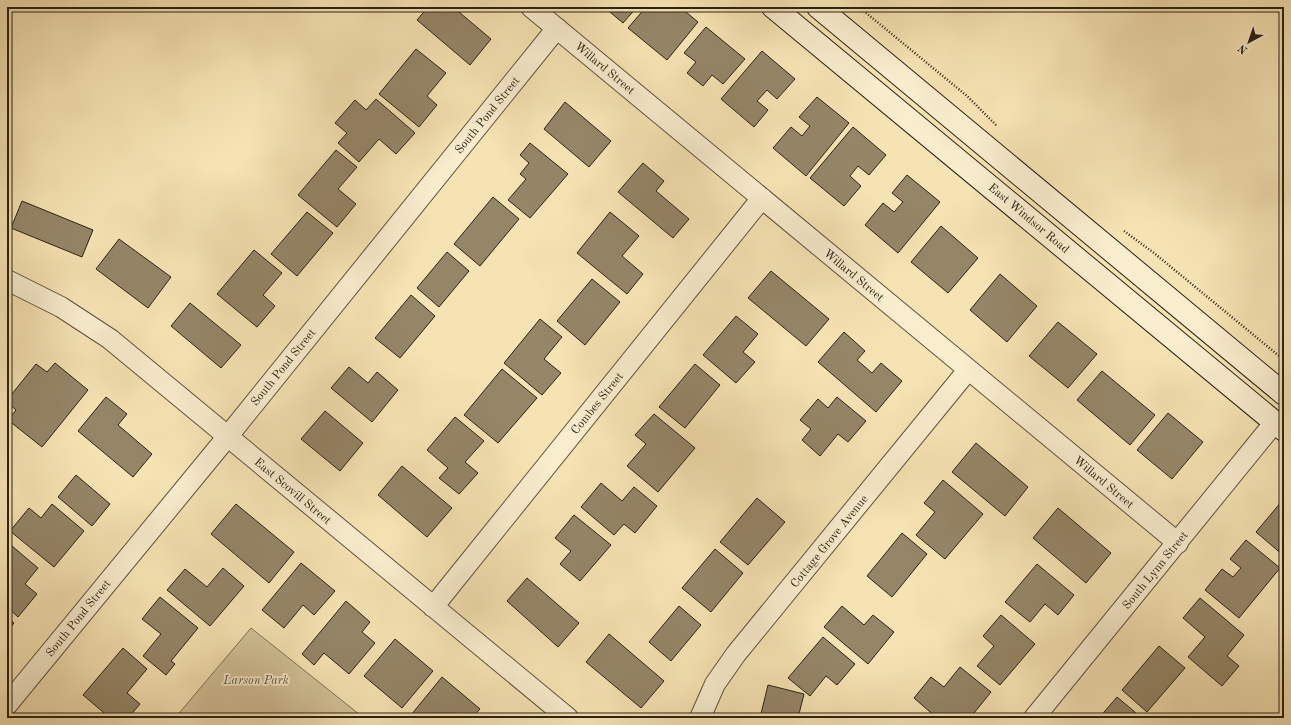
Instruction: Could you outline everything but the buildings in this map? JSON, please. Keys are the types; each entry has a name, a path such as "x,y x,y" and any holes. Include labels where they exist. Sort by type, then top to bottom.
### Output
{"main road":[{"name":"East Windsor Road","path":"773,7 1280,426"},
{"path":"818,7 1284,394"}],"street":[{"name":"Willard Street","path":"531,7 1178,543"},
{"name":"South Pond Street","path":"7,704 228,436 557,28"},
{"name":"Combes Street","path":"433,607 762,198"},
{"name":"East Scovill Street","path":"7,280 61,307 110,338 568,718"},
{"name":"Cottage Grove Avenue","path":"700,718 716,684 736,654 968,370"},
{"name":"South Lynn Street","path":"1034,718 1178,543 1280,426"}],"path":[{"path":"859,7 967,96 1000,129"},
{"path":"1118,227 1154,253 1284,360"}],"green space":[{"name":"Larson Park","path":"251,628 364,718 175,718"}]}
